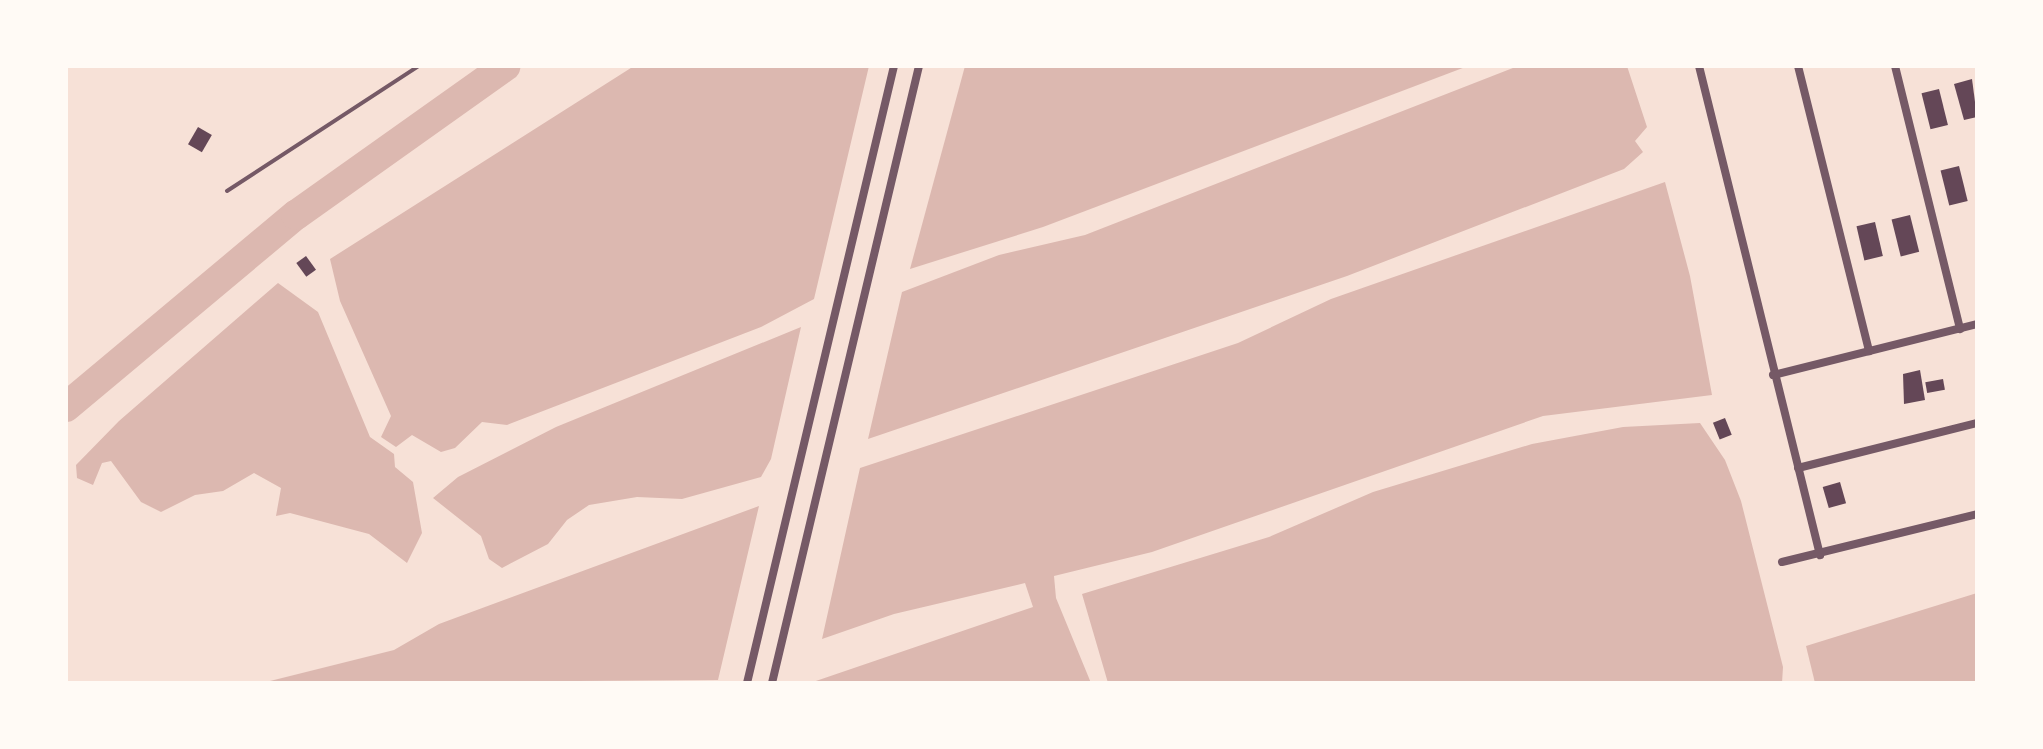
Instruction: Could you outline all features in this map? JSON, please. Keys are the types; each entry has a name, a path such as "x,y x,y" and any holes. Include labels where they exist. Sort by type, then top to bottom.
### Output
{"street":[{"path":"747,683 894,66"},
{"path":"772,683 919,66"},
{"path":"1699,66 1820,555"},
{"path":"1798,66 1869,351"},
{"path":"1895,66 1960,329"},
{"path":"1773,375 1977,324"},
{"path":"1798,468 1977,423"},
{"path":"1782,562 1977,514"}],"lane":[{"path":"227,191 419,66"}],"shaded area":[{"path":"634,66 869,66 814,299 761,327 507,425 482,422 455,448 441,452 412,435 396,447 381,437 391,416 340,301 330,259"},
{"path":"965,66 1468,66 1043,227 910,269"},
{"path":"1518,66 1627,66 1647,127 1635,141 1643,152 1624,169 1347,276 868,439 902,292 999,255 1085,235"},
{"path":"1665,182 1690,276 1712,395 1543,416 1152,552 1054,576 1056,598 1091,683 810,683 1033,607 1025,583 894,614 822,639 860,468 1238,343 1331,299"},
{"path":"278,283 318,312 370,437 394,454 395,467 413,482 422,533 407,563 369,534 290,513 276,516 281,488 254,473 223,491 195,495 161,512 141,502 111,461 102,463 93,485 77,478 76,465 119,421"},
{"path":"801,327 771,459 761,477 682,499 637,497 589,505 567,520 548,544 502,568 489,559 481,536 433,498 458,477 556,427"},
{"path":"1700,423 1725,460 1741,501 1783,667 1782,683 1108,683 1082,594 1269,537 1373,492 1532,444 1623,427"},
{"path":"759,506 718,680 262,683 394,650 439,624"},
{"path":"1977,593 1977,683 1815,683 1806,646"}],"building":[{"path":"1972,79 1977,117 1964,120 1954,84"},
{"path":"1939,89 1948,125 1930,129 1922,93"},
{"path":"198,127 212,135 202,152 188,144"},
{"path":"1959,166 1968,201 1949,206 1941,171"},
{"path":"1910,215 1919,252 1901,256 1892,220"},
{"path":"1875,222 1883,256 1864,260 1856,226"},
{"path":"306,256 316,270 306,277 296,263"},
{"path":"1920,370 1925,400 1904,404 1903,374"},
{"path":"1943,379 1945,390 1927,393 1925,382"},
{"path":"1725,418 1732,435 1720,440 1713,423"},
{"path":"1840,482 1846,503 1829,508 1823,487"}],"waterway":[{"path":"66,407 296,215 506,66"}]}
